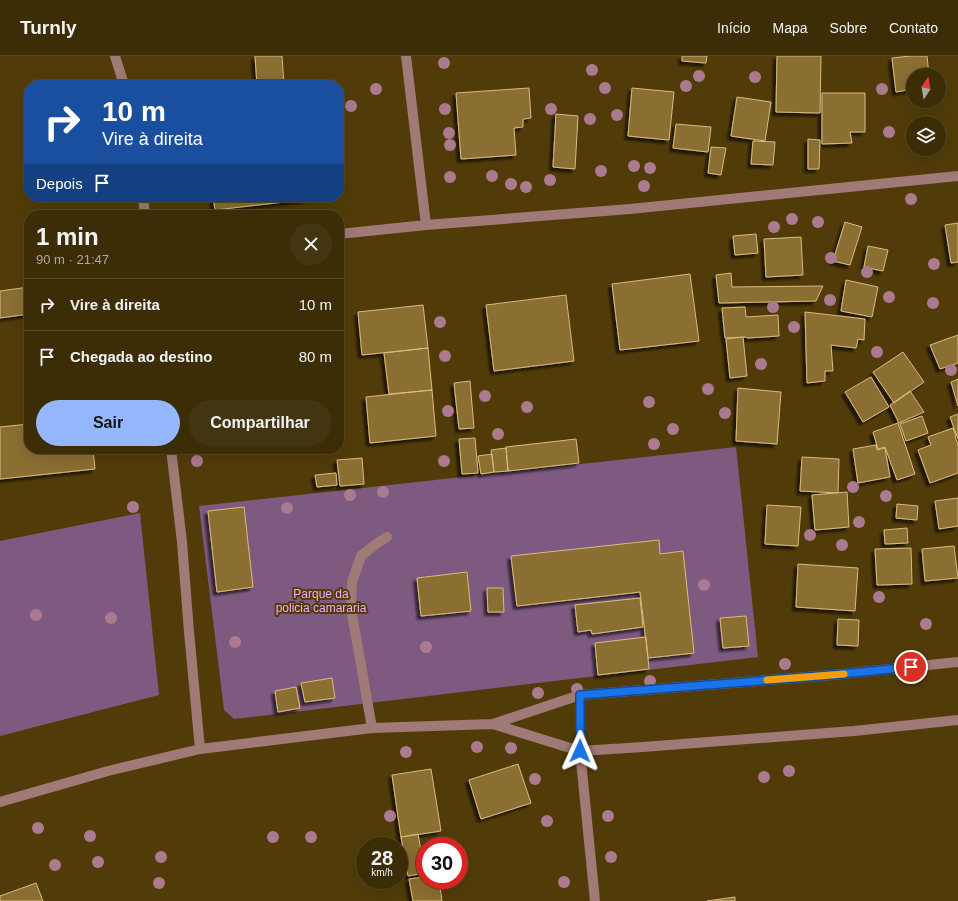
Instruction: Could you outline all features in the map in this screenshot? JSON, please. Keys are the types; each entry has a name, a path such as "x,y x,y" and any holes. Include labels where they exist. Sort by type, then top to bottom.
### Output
{"street":[{"path":"115,56 122,80"},
{"path":"406,56 426,225"},
{"path":"344,233 426,225 630,209 958,176"},
{"path":"172,454 182,542 200,749"},
{"path":"372,728 351,608 352,582 362,556 387,537"},
{"path":"0,802 108,771 200,749 372,728 493,724 580,695 832,675 958,662"},
{"path":"580,695 580,751 595,901"},
{"path":"493,724 580,751 838,732 958,720"}],"green space":[{"name":"Parque da policia camararia","path":"736,447 758,657 234,719 224,710 199,506"},
{"path":"140,513 159,695 0,736 0,541"}],"building":[{"path":"255,56 282,56 284,80 257,80"},
{"path":"682,56 707,56 706,63 682,61"},
{"path":"777,56 821,56 820,113 776,112"},
{"path":"927,56 928,68 906,68 906,90 896,92 892,58"},
{"path":"529,88 531,118 523,119 523,127 514,128 516,155 461,159 456,93"},
{"path":"632,88 674,92 669,140 628,136"},
{"path":"822,93 865,93 865,132 850,132 852,143 822,144"},
{"path":"737,97 771,102 765,141 731,136"},
{"path":"556,114 578,116 575,169 553,167"},
{"path":"676,124 711,127 708,152 673,148"},
{"path":"808,139 820,140 819,169 808,169"},
{"path":"753,141 775,142 773,165 751,164"},
{"path":"711,147 726,148 721,175 708,173"},
{"path":"214,202 284,202 215,210"},
{"path":"845,222 862,227 850,265 833,261"},
{"path":"958,223 958,262 951,263 945,225"},
{"path":"756,234 758,253 735,255 733,236"},
{"path":"801,237 803,275 766,277 764,239"},
{"path":"868,246 888,250 883,271 864,267"},
{"path":"731,273 732,287 823,286 816,301 719,303 716,275"},
{"path":"690,274 699,341 620,350 612,284"},
{"path":"846,280 878,287 872,317 841,311"},
{"path":"24,288 24,315 0,318 0,291"},
{"path":"566,295 574,361 494,371 486,305"},
{"path":"423,305 428,348 362,355 358,312"},
{"path":"745,307 746,317 778,315 779,336 725,338 722,308"},
{"path":"805,312 865,319 864,340 858,339 856,348 831,345 833,371 825,371 825,381 807,383"},
{"path":"958,335 958,363 940,369 930,345"},
{"path":"743,337 747,376 730,378 726,339"},
{"path":"428,348 432,390 389,394 384,353"},
{"path":"903,352 924,382 894,403 873,372"},
{"path":"871,377 889,407 863,422 845,392"},
{"path":"958,379 958,406 951,382"},
{"path":"470,381 474,428 459,429 454,383"},
{"path":"738,388 781,392 777,444 736,441"},
{"path":"432,390 436,436 370,443 366,397"},
{"path":"910,391 924,412 899,423 890,405"},
{"path":"958,414 958,439 950,417"},
{"path":"922,416 928,433 906,441 900,424"},
{"path":"898,423 915,474 897,480 885,447 878,449 873,432"},
{"path":"24,425 24,454 94,454 95,469 0,479 0,427"},
{"path":"953,428 958,444 958,473 930,483 918,450 931,445 928,437"},
{"path":"475,438 478,473 462,474 459,439"},
{"path":"576,439 579,463 508,471 506,447"},
{"path":"876,445 877,450 885,448 890,477 858,483 853,449"},
{"path":"506,448 508,471 494,472 491,450"},
{"path":"492,454 494,472 481,474 478,456"},
{"path":"802,457 839,459 838,493 800,491"},
{"path":"362,458 364,484 340,486 337,460"},
{"path":"336,473 337,485 317,487 315,475"},
{"path":"847,492 849,527 815,530 812,495"},
{"path":"958,498 958,526 939,529 935,501"},
{"path":"897,504 918,506 917,520 896,518"},
{"path":"767,505 801,507 798,546 765,544"},
{"path":"244,507 253,587 217,592 208,511"},
{"path":"907,528 908,543 885,544 884,530"},
{"path":"659,540 660,554 683,551 694,653 648,658 640,592 517,606 511,556"},
{"path":"954,546 958,578 925,581 922,549"},
{"path":"911,548 912,584 877,585 875,549"},
{"path":"798,564 858,568 855,611 796,607"},
{"path":"467,572 471,611 421,616 417,578"},
{"path":"487,588 503,588 504,612 488,612"},
{"path":"640,598 643,627 592,634 591,630 578,632 575,605"},
{"path":"746,616 749,646 723,648 720,618"},
{"path":"838,619 859,620 858,646 837,645"},
{"path":"646,637 649,669 598,675 595,643"},
{"path":"332,678 335,698 305,702 301,683"},
{"path":"296,687 300,708 278,712 275,691"},
{"path":"518,764 531,803 481,819 469,780"},
{"path":"431,769 441,831 401,837 392,775"},
{"path":"418,834 419,837 416,837 416,875 408,876 408,837 401,837"},
{"path":"416,878 416,889 440,889 442,901 413,901 409,879"},
{"path":"36,883 43,901 0,901 0,896"},
{"path":"735,897 735,901 707,901"}],"slow traffic":[{"path":"767,680 844,674"}],"route":[{"path":"580,751 580,695 832,675 911,667"}]}
